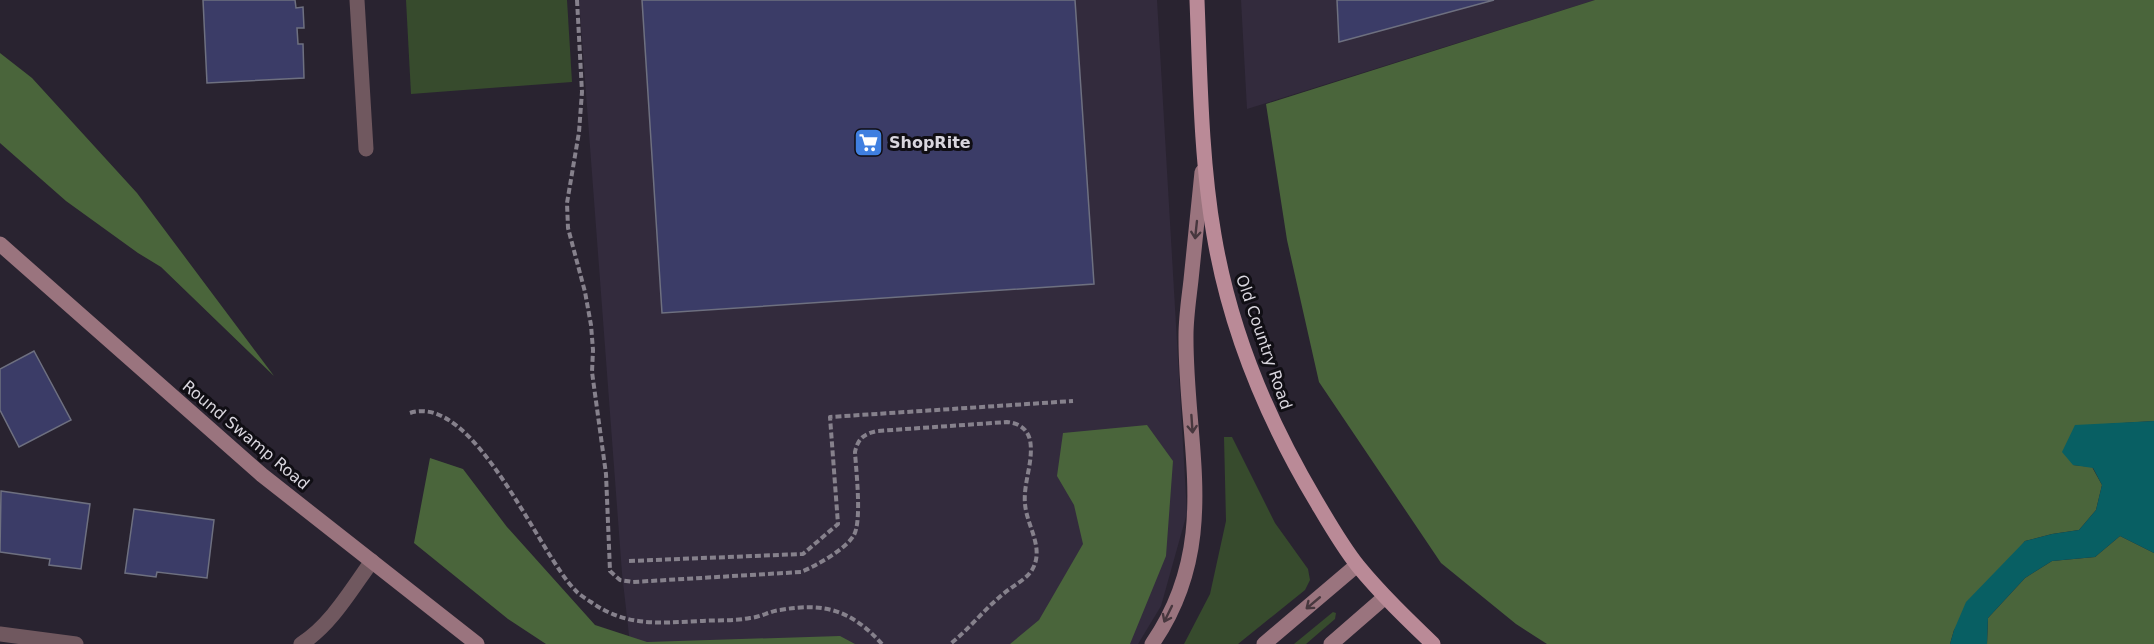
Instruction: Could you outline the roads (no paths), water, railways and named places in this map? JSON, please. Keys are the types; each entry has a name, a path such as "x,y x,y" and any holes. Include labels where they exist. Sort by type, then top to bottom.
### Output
{"main road":[{"name":"Old Country Road","path":"1197,0 1204,151 1212,223 1220,267 1233,316 1268,412 1335,534 1357,565"},
{"path":"1152,644 1166,620 1183,577 1190,555 1196,511 1186,334 1204,151"},
{"name":"Round Swamp Road","path":"0,244 262,475 477,644"},
{"path":"1264,644 1357,565 1385,597 1434,644"},
{"path":"1331,644 1385,597"}],"street":[{"path":"357,0 366,149"},
{"path":"301,644 315,635 327,621 372,561"},
{"path":"0,634 76,644"}],"place":[{"name":"ShopRite","path":"868,142"}]}
